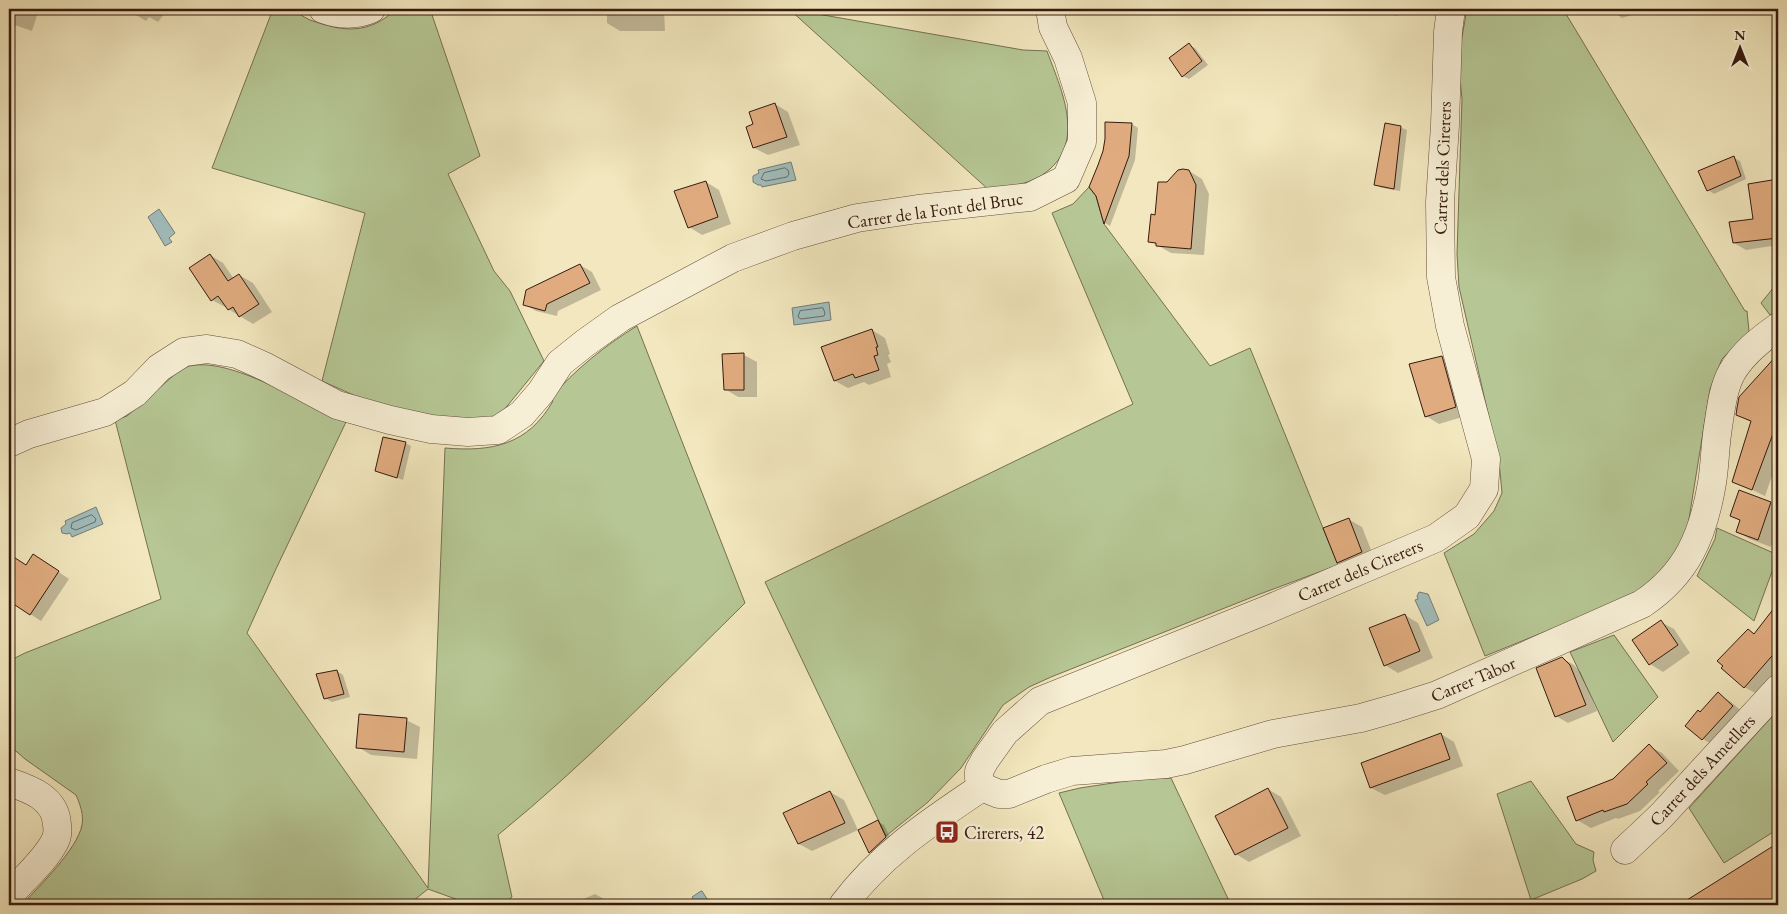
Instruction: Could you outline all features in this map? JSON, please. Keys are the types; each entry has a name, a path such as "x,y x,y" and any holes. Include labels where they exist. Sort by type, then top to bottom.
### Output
{"street":[{"path":"323,9 345,14 353,14 371,9"},
{"name":"Carrer de la Font del Bruc","path":"9,443 29,434 105,412 135,393 159,368 184,352 207,349 237,354 266,366 337,405 390,420 431,429 468,432 498,430 522,414 541,392 560,363 585,343 620,318 732,258 793,236 857,218 918,209 1030,197 1066,179 1082,142 1082,103 1068,58 1053,27 1050,9"},
{"name":"Carrer dels Cirerers","path":"982,787 979,771 985,760 1005,732 1040,701 1264,611 1436,538 1468,516 1476,503 1484,489 1486,459 1450,326 1440,269 1440,202 1448,32 1451,9"},
{"name":"Carrer Tàbor","path":"982,787 999,794 1009,794 1072,771 1166,764 1273,734 1361,718 1437,696 1642,604 1670,583 1683,566 1697,540 1712,484 1726,386 1733,371 1745,355 1778,327"},
{"name":"Carrer dels Ametllers","path":"1625,850 1661,816 1778,689"},
{"path":"9,782 25,787 48,801 54,809 58,831 55,842 48,852 9,896"},
{"path":"843,905 870,872 903,842 982,787"}],"green space":[{"path":"273,9 289,9 322,24 355,29 376,23 396,9 430,9 480,156 448,174 494,271 510,291 544,361 499,416 482,420 456,420 378,406 322,381 365,213 212,168"},
{"path":"789,9 1023,50 1047,51 1063,96 1068,128 1066,143 1060,157 1050,169 1035,179 990,191"},
{"path":"1467,9 1563,9 1745,311 1747,311 1749,331 1722,359 1710,389 1688,525 1674,557 1657,578 1623,600 1485,656 1444,553 1474,534 1494,511 1502,493 1499,461 1459,287 1457,254 1462,99 1458,59"},
{"path":"1089,187 1096,196 1104,224 1210,366 1250,348 1338,565 1260,594 1029,687 1003,705 961,768 928,802 886,836 765,582 1133,404 1052,213 1073,204"},
{"path":"1778,282 1778,310 1770,315 1761,303"},
{"path":"637,326 745,603 593,751 498,835 512,897 502,905 472,905 428,889 408,905 22,905 73,845 79,835 82,817 76,795 25,759 9,745 9,661 161,599 115,420 127,416 181,369 198,365 218,367 241,373 264,382 346,422 247,633 428,888 445,448 478,449 507,443 520,436 543,416 553,401 551,398 580,368 614,341"},
{"path":"1717,528 1778,555 1754,621 1697,576 1715,539"},
{"path":"1614,635 1658,697 1613,742 1570,652"},
{"path":"1778,710 1778,829 1724,863 1689,808"},
{"path":"1171,778 1231,905 1106,905 1059,793 1139,779"},
{"path":"1531,781 1576,844 1594,852 1593,860 1596,871 1582,879 1531,900 1497,794"}],"water":[{"path":"791,162 796,180 762,187 753,182 753,176 759,173 758,170"},
{"path":"159,209 175,233 169,238 172,242 165,246 148,217"},
{"path":"829,302 831,320 794,325 792,308"},
{"path":"96,507 103,524 72,537 70,533 62,533 61,528 66,524 65,521"},
{"path":"1419,592 1428,594 1439,620 1427,626 1415,600 1418,599"},
{"path":"701,891 711,905 697,905 692,897"}],"building":[{"path":"1189,43 1202,61 1182,77 1169,58"},
{"path":"775,103 787,137 753,148 746,127 753,124 749,112"},
{"path":"1105,122 1132,123 1129,156 1104,224 1096,196 1089,187 1103,151"},
{"path":"1385,123 1401,126 1394,189 1374,185"},
{"path":"1734,156 1741,176 1707,191 1698,171"},
{"path":"1178,170 1189,170 1196,185 1191,249 1156,246 1156,243 1148,242 1151,214 1155,215 1158,182 1167,182"},
{"path":"1778,179 1778,238 1733,243 1729,222 1753,219 1748,184"},
{"path":"706,181 718,217 688,228 674,191"},
{"path":"210,254 228,281 239,274 259,304 239,317 233,307 228,310 218,296 211,301 189,268"},
{"path":"580,264 590,283 547,304 545,311 523,305 526,290"},
{"path":"872,329 878,347 876,347 878,355 874,356 879,370 855,378 853,374 834,381 821,347"},
{"path":"744,353 744,390 724,390 722,354"},
{"path":"1778,354 1778,433 1774,431 1752,490 1732,482 1751,421 1736,415 1739,397"},
{"path":"1442,356 1456,407 1425,417 1409,364"},
{"path":"383,437 406,442 397,478 375,471"},
{"path":"1739,490 1771,502 1758,540 1736,532 1740,520 1730,516"},
{"path":"1349,518 1362,552 1337,563 1323,528"},
{"path":"9,554 26,565 33,554 59,571 30,615 9,601"},
{"path":"1778,603 1778,649 1744,688 1721,668 1723,666 1717,661 1748,629 1754,634"},
{"path":"1405,614 1420,651 1384,666 1369,628"},
{"path":"1661,620 1678,645 1649,665 1632,640"},
{"path":"1562,657 1570,665 1586,705 1555,717 1536,668"},
{"path":"337,670 344,694 324,699 316,674"},
{"path":"1718,692 1733,706 1702,740 1685,726 1698,710 1700,712"},
{"path":"359,714 407,718 404,752 356,748"},
{"path":"1441,733 1450,759 1370,788 1361,763"},
{"path":"1649,744 1667,763 1646,782 1648,784 1627,804 1604,812 1603,810 1576,821 1567,797 1613,779"},
{"path":"1268,788 1288,828 1235,855 1215,816"},
{"path":"830,791 845,823 798,844 783,813"},
{"path":"878,820 886,837 869,853 858,830"},
{"path":"1778,843 1778,897 1765,905 1679,905"}],"place":[{"name":"Cirerers, 42","path":"947,832"}]}
